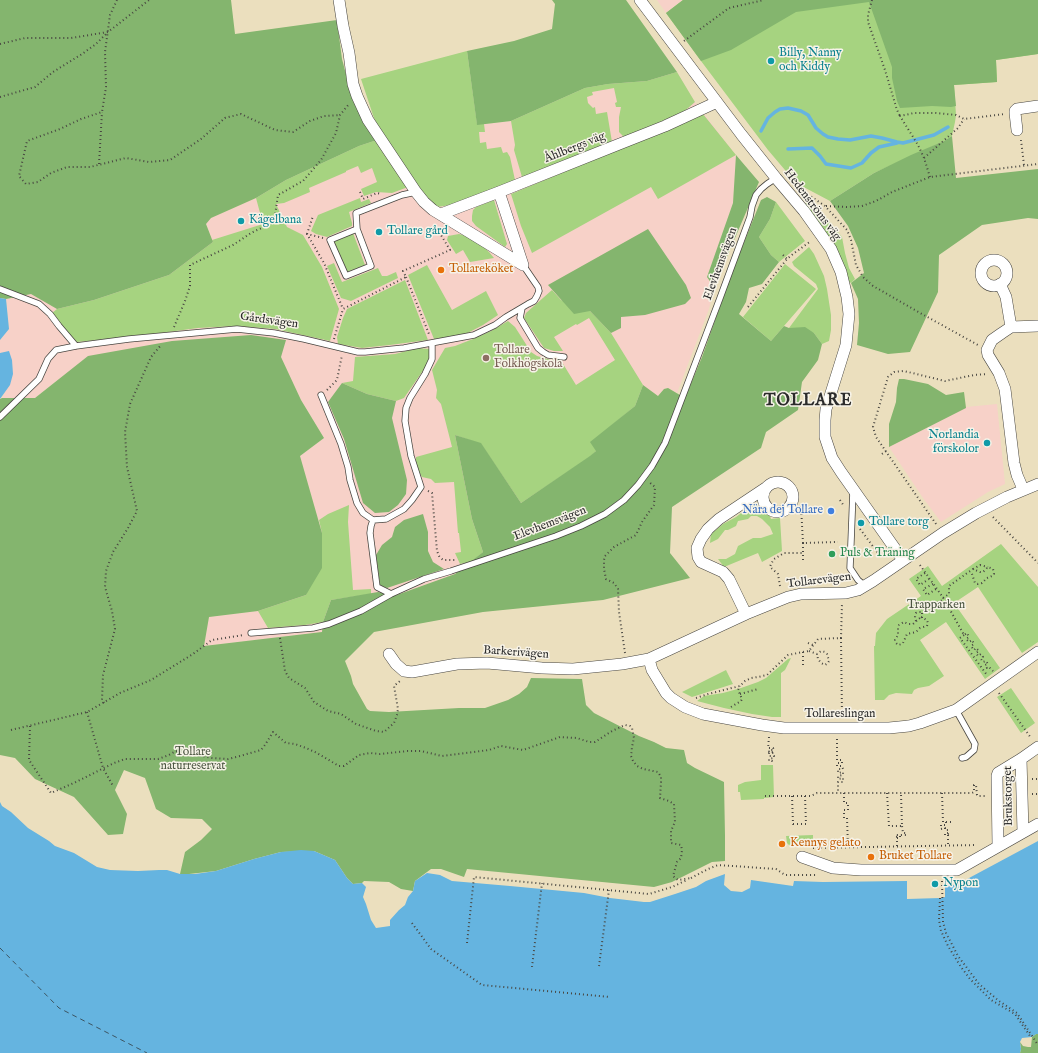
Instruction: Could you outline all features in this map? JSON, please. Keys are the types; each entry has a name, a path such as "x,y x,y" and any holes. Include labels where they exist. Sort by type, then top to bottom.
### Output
{"street":[{"name":"Gårdsvägen","path":"339,0 353,84 357,96 368,120 416,192 433,210 523,265"},
{"name":"Hedenströms väg","path":"640,0 776,178 804,211 831,249 841,272 847,297 849,314 846,344 826,409 826,437 832,458 853,491 903,560"},
{"name":"Åhlbergs väg","path":"441,214 666,126 717,102"},
{"path":"1017,130 1015,111 1020,108 1038,106"},
{"name":"Gårdsvägen","path":"499,192 523,265"},
{"path":"1000,284 1006,297 1011,327"},
{"path":"1023,489 1014,463 1005,389 999,373 986,350 992,340 1011,327 1038,326"},
{"name":"Tollarevägen","path":"649,659 788,596 858,590 943,533 976,513 1007,496 1038,484"},
{"path":"746,614 729,579 723,572 701,562 698,557 697,548 708,529 719,519 767,487"},
{"name":"Tollareslingan","path":"649,659 652,670 666,693 685,707 703,714 784,728 898,727 920,723 956,710 1038,652"},
{"name":"Barkerivägen","path":"389,654 396,664 404,671 412,672 457,664 480,663 573,669 622,664 649,659"},
{"path":"1021,759 1035,744"},
{"name":"Brukstorget","path":"1021,759 1023,832 998,846 997,776 998,773 1021,759"},
{"path":"1023,832 1038,824"},
{"path":"802,857 833,868 861,870 956,870 998,846"}],"lane":[{"name":"Elevhemsvägen","path":"251,633 312,628 329,624 361,611 424,579 556,536 581,526 605,514 624,500 644,478 665,442 750,217 756,195 761,189 776,178"},
{"path":"357,229 330,240 346,276 371,266 357,229 356,213 402,195 416,192"},
{"name":"Gårdsvägen","path":"0,417 39,380 48,359 56,350 76,346 121,340 237,329 274,333 358,352 365,352 398,349 474,335 495,325 534,301 539,291 538,287 523,265"},
{"path":"0,289 39,304 50,314 76,346"},
{"path":"522,308 520,318 538,348 548,355 564,357"},
{"path":"321,395 341,444 357,503 363,513 373,520 386,519 404,509 421,488 411,456 405,422 406,408 432,359 432,343"},
{"path":"853,491 850,568 858,580 865,586"},
{"path":"373,520 370,533 376,587 392,594"},
{"path":"956,710 975,744 974,750 966,757 962,758"}],"path":[{"path":"99,164 102,112 106,87 105,52 110,15 117,0"},
{"path":"0,97 35,87 53,72 96,44 108,32 149,0"},
{"path":"683,42 729,8 764,0"},
{"path":"872,0 868,15 868,22 885,70 896,110 918,146 924,158 930,177"},
{"path":"0,44 25,38 71,38 108,32"},
{"path":"104,703 102,700 103,675 115,628 105,587 106,571 113,552 137,511 127,467 125,432 130,404 151,358 169,335 186,301 190,286 190,265 274,222 278,195 303,181 321,160 336,133 340,116 357,96"},
{"path":"102,112 27,141 19,176 26,184 38,182 51,173 67,167 90,167 126,158 150,162 170,160 201,139 226,118 241,114 275,130 293,132 310,121 324,116 340,116"},
{"path":"900,116 914,113 936,113 956,115 964,119 1015,113"},
{"path":"924,158 958,128 964,119"},
{"path":"1017,130 1021,140 1024,166"},
{"path":"825,206 862,206 930,177 1038,164"},
{"path":"803,192 825,206 847,230 851,240 856,266 863,277 873,286 980,346"},
{"path":"313,216 307,234 324,263 343,309 332,346"},
{"path":"307,234 330,240"},
{"path":"432,343 403,271 450,250 441,235"},
{"path":"748,307 787,259 813,239"},
{"path":"783,255 787,259"},
{"path":"343,309 406,278"},
{"path":"321,395 337,380 343,348"},
{"path":"943,533 876,437 873,427 888,377 894,372 904,371 945,381 974,375 992,374"},
{"path":"882,454 886,451"},
{"path":"625,657 619,612 618,589 614,583 606,579 604,560 614,547 636,535 642,522 654,505 655,487 644,478"},
{"path":"421,488 432,493 437,551 439,556 443,560 455,560 457,569"},
{"path":"801,506 803,563"},
{"path":"990,514 1038,563"},
{"path":"803,543 838,542"},
{"path":"780,586 778,574 770,567 774,559 784,553 803,553"},
{"path":"920,565 944,598 964,635 967,634 969,637 966,639 969,642 972,640 974,644 971,646 974,650 976,648 979,651 976,653 978,656 981,654 983,657 981,659 983,662 986,661 988,664 985,665 987,668 990,667 991,669"},
{"path":"916,621 916,614 918,612 922,612 944,598 949,594 949,586 972,570 980,565 993,569 994,574 979,584 976,583 972,570"},
{"path":"972,570 983,572 988,567"},
{"path":"925,573 916,579 920,585 929,578"},
{"path":"933,584 923,589 927,595 936,589"},
{"path":"842,602 842,720"},
{"path":"922,612 922,618"},
{"path":"919,618 922,618 927,621 927,626 920,628 916,632 907,634 903,643 898,645 895,640 898,635 899,625 904,622 913,624 919,618"},
{"path":"279,631 283,653 284,671 289,678 305,688 314,702 328,711 341,714 356,724 376,731 384,732 394,723 398,709 394,686 398,682 404,680"},
{"path":"11,730 87,712 120,693 151,680 193,654 212,640 251,633"},
{"path":"964,635 960,638 989,678"},
{"path":"809,651 819,638 841,638"},
{"path":"808,643 813,645"},
{"path":"695,699 740,686 745,681 767,675 788,655 809,651 817,654 821,651 828,654 828,663 821,663 817,654"},
{"path":"803,652 803,666"},
{"path":"748,674 750,679"},
{"path":"729,708 742,699 738,690 740,686"},
{"path":"740,694 758,689"},
{"path":"997,690 1035,744"},
{"path":"87,712 103,768 113,786"},
{"path":"30,726 29,760 51,793 125,759 158,759 176,751 212,758 228,759 261,750 274,732 286,743 295,744 306,748 338,766 344,766 359,755 370,753 380,754 421,751 442,756 489,750 501,746 523,750 560,737 577,738 589,742 595,742 625,725 630,726 632,728 634,738 631,756 633,761 637,766 643,769 658,772 661,777 660,798 674,804 675,822 670,831 671,843 681,845 682,850 681,858 677,862 673,876 678,880 691,878"},
{"path":"769,734 768,748 774,748 774,750 769,750 769,752 774,752 769,754 769,756 774,756 774,758 769,758 769,761 772,761 772,764"},
{"path":"836,736 837,760 842,760 842,763 837,763 837,766 842,766 843,769 838,769 838,772 843,772 843,775 838,776 838,779 843,778 843,782 838,782 838,793"},
{"path":"765,796 811,796 817,793 972,793 974,792 974,785 976,785 978,796 989,796"},
{"path":"844,793 844,803 848,803 848,810 844,810 844,818 848,818 848,847"},
{"path":"887,793 889,826 902,826"},
{"path":"897,846 897,838 900,838 900,836 896,835 906,835 906,832 903,832 902,826 901,793"},
{"path":"942,793 943,822 953,822"},
{"path":"792,796 793,824 806,824 805,796"},
{"path":"946,822 946,825 941,826 941,829 945,828 945,830 948,830 948,833 945,833 945,835 948,835 948,845"},
{"path":"813,848 980,845"},
{"path":"467,943 474,877 649,894 672,887 718,865 726,865"},
{"path":"942,870 943,922 951,944 979,984 1018,1014 1037,1041 1038,1045"},
{"path":"532,967 542,883"},
{"path":"599,966 609,890"},
{"path":"940,898 939,920 941,931 961,967 970,979 991,1000 1015,1014 1030,1036"},
{"path":"412,923 431,949 482,985 610,997"}],"shaded area":[{"path":"657,0 683,0 666,13"},
{"name":"Tollare Folkhögskola","path":"677,72 695,102 736,155 733,203 707,277 714,287 709,309 677,393 668,388 664,389 658,396 644,386 590,457 521,503 483,552 455,574 394,596 332,631 204,646 209,617 258,611 322,533 300,456 324,438 301,400 281,357 55,382 35,398 2,398 10,385 9,352 0,353 0,340 9,329 6,299 31,294 57,309 213,242 206,223 211,218 256,198 286,180 477,125 511,121 608,84 647,81"},
{"path":"997,404 1005,484 988,492 941,522 889,447 966,407"}],"green space":[{"path":"0,0 231,0 235,34 337,20 342,59 353,101 377,140 359,146 286,180 256,198 211,218 206,224 213,242 169,275 94,300 57,309 31,294 6,299 0,298"},
{"path":"552,0 626,0 677,72 647,81 608,84 585,88 511,121 477,125 467,51 514,41 552,29 555,4"},
{"path":"683,0 1038,0 1038,54 996,60 997,82 954,85 956,115 952,136 874,173 830,201 796,183 768,150 701,61 666,13"},
{"path":"683,0 1038,0 1038,54 996,60 997,82 954,85 956,106 900,108 892,78 892,67 869,2 796,12 731,50 701,61 666,13"},
{"path":"467,51 477,124 484,124 485,132 479,132 480,143 486,142 487,149 501,147 503,153 507,152 510,157 515,180 451,205 437,207 428,202 384,138 374,118 361,79"},
{"path":"677,72 695,102 680,115 624,137 619,132 621,107 616,107 615,103 617,102 614,88 592,92 593,95 587,97 588,103 593,108 595,107 596,114 607,112 612,142 522,177 514,150 515,145 511,121 585,88 608,84 647,81"},
{"path":"703,114 736,155 658,199 651,187 532,253 521,226 511,194"},
{"path":"952,136 956,178 1038,169 1038,219 1028,218 982,225 939,255 938,292 910,352 888,354 857,345 859,323 858,299 851,283 864,273 858,248 848,226 830,201 874,173"},
{"path":"377,140 408,187 392,193 376,192 364,196 361,189 377,182 372,168 361,173 358,166 309,188 310,192 284,203 276,204 287,227 303,235 322,267 339,309 330,341 275,329 236,326 198,328 131,337 77,342 68,335 52,313 57,309 94,300 169,275 213,242 212,240 263,224 256,198 286,180 359,146"},
{"path":"736,155 759,182 714,287 707,277 733,203"},
{"name":"Tollare naturreservat","path":"767,197 776,202 770,219 759,237 771,255 779,262 762,284 749,288 746,302 739,314 771,341 784,326 789,328 805,327 814,333 822,344 818,360 802,382 798,410 766,432 761,448 672,507 670,553 690,578 603,600 483,612 374,632 345,661 353,684 367,709 370,711 389,712 485,708 508,700 519,694 527,687 531,678 582,679 586,705 594,713 666,748 684,750 687,763 724,782 725,861 712,862 672,882 654,887 467,869 464,877 441,869 431,869 415,881 413,891 401,889 389,882 364,881 362,883 353,884 335,860 314,851 281,852 216,871 180,874 185,852 201,840 212,829 202,819 171,818 156,809 145,778 124,770 115,790 127,814 123,834 108,835 74,797 35,779 15,758 0,755 0,399 35,398 88,356 172,341 251,335 286,340 281,357 301,400 324,438 300,456 322,533 322,568 306,595 258,611 209,617 204,646 322,632 323,622 331,600 378,592 394,596 455,574 483,552 472,519 455,435 481,443 521,503 596,451 590,442 635,406 643,385 658,396 664,389 668,388 685,398 761,200"},
{"path":"360,198 361,202 369,199 371,203 349,212 352,226 327,237 311,231 318,215"},
{"path":"494,200 507,244 505,247 476,226 472,221 473,210 476,207"},
{"path":"776,202 805,241 779,262 771,255 759,237 770,219"},
{"path":"807,202 820,210 842,237 849,268 855,279 851,283 846,279 802,207"},
{"path":"648,229 686,285 691,298 685,304 645,315 621,317 621,328 611,333 590,311 574,314 548,285"},
{"path":"353,233 365,265 347,272 334,241"},
{"path":"459,234 474,238 494,258 470,262 463,250 456,254 447,240 448,236"},
{"path":"809,247 814,254 824,276 831,315 829,341 822,344 814,333 789,328 818,289 816,284 794,266 792,262"},
{"path":"334,263 342,282 378,268 382,276 387,276 396,272 398,278 351,301 341,298 327,266"},
{"path":"785,264 816,289 771,341 743,317"},
{"path":"427,265 452,310 486,291 498,315 462,336 434,339 408,275"},
{"path":"405,280 428,340 362,348 338,344 337,337 347,309"},
{"path":"552,290 561,300 590,311 611,333 643,385 635,406 611,426 596,451 590,457 521,503 481,444 455,435 472,519 483,552 471,562 460,564 455,553 461,552 454,482 435,483 431,479 422,477 416,462 416,457 452,447 441,404 436,398 437,390 432,370 445,348 473,339 508,321 515,327 531,352 537,356 551,360 560,359 576,385 615,360 589,318 554,337 563,351 554,351 544,348 524,318 526,313"},
{"path":"418,348 430,349 429,362 404,398 396,401 367,394 342,383 353,381 355,357 395,354"},
{"path":"899,379 928,384 946,395 964,392 966,408 889,447 889,424 896,402"},
{"path":"342,383 367,394 396,401 392,418 407,480 406,494 398,505 389,512 375,513 363,503 344,439 328,402"},
{"path":"349,505 348,522 353,590 371,589 371,594 331,600 323,622 268,628 258,611 306,595 322,533 319,520 328,514"},
{"path":"754,505 765,510 771,519 780,518 782,551 762,562 758,553 724,567 718,559 726,559 735,554 738,546 753,538 761,538 773,534 770,527 762,519 757,516 751,516 748,519 738,521 736,526 725,530 718,539 710,543 711,533"},
{"path":"423,514 428,532 428,551 433,562 444,569 387,588 380,585 376,555 382,545 392,537 395,527 404,520"},
{"name":"Trapparken","path":"1001,544 1038,587 1038,642 1022,653 978,587 954,603 1000,668 985,679 946,622 920,640 944,676 929,686 914,690 912,694 896,693 889,695 884,700 875,700 874,646 876,633 887,619 921,596 909,579 928,566 942,586"},
{"path":"791,658 785,670 781,673 781,717 752,714 697,701 704,696 723,693 758,682 766,678"},
{"path":"726,670 733,684 692,697 682,692"},
{"path":"1011,688 1035,723 1021,733 997,697"},
{"path":"761,765 773,765 774,797 741,800 740,792 738,792 738,785 745,782 761,780"},
{"path":"813,835 813,842 811,844 806,841 799,841 790,846 787,843 786,836"},
{"path":"1038,1034 1038,1053 1020,1053 1020,1042 1023,1046 1031,1047 1032,1037"}],"water":[{"path":"0,298 6,299 9,329 0,340"},
{"path":"9,351 12,360 13,374 10,385 0,399 0,353"},
{"path":"0,802 2,806 11,812 28,828 55,846 74,853 97,867 110,870 167,870 180,874 195,874 216,871 281,852 301,850 314,851 335,860 353,884 362,883 366,887 363,897 371,920 376,928 390,926 390,920 405,905 408,897 413,891 415,881 427,873 440,875 452,881 584,893 644,902 650,902 696,887 706,881 725,874 724,885 731,891 742,892 750,888 751,880 793,886 794,881 907,881 907,899 940,898 945,897 945,885 956,885 1038,841 1038,1034 1032,1037 1022,1038 1020,1042 1020,1053 0,1053"}],"waterway":[{"path":"761,131 768,118 775,112 780,109 788,108 801,111 808,115 816,128 823,134 828,137 838,139 850,140 871,136 903,143 934,135 948,127"},
{"path":"788,149 812,148 826,164 851,168 862,163 879,147 897,143"}],"ferry route":[{"path":"0,948 59,1008 147,1053"}],"place":[{"name":"Billy, Nanny och Kiddy","path":"771,61"},
{"name":"Kägelbana","path":"241,221"},
{"name":"Tollare gård","path":"379,232"},
{"name":"Tollareköket","path":"441,270"},
{"name":"Tollare Folkhögskola","path":"486,358"},
{"name":"Norlandia förskolor","path":"987,443"},
{"name":"Nära dej Tollare","path":"831,511"},
{"name":"Tollare torg","path":"861,523"},
{"name":"Puls & Träning","path":"832,554"},
{"name":"Kennys gelato","path":"782,844"},
{"name":"Bruket Tollare","path":"871,857"},
{"name":"Nypon","path":"935,884"}],"district":[{"name":"TOLLARE","path":"808,402"}]}
